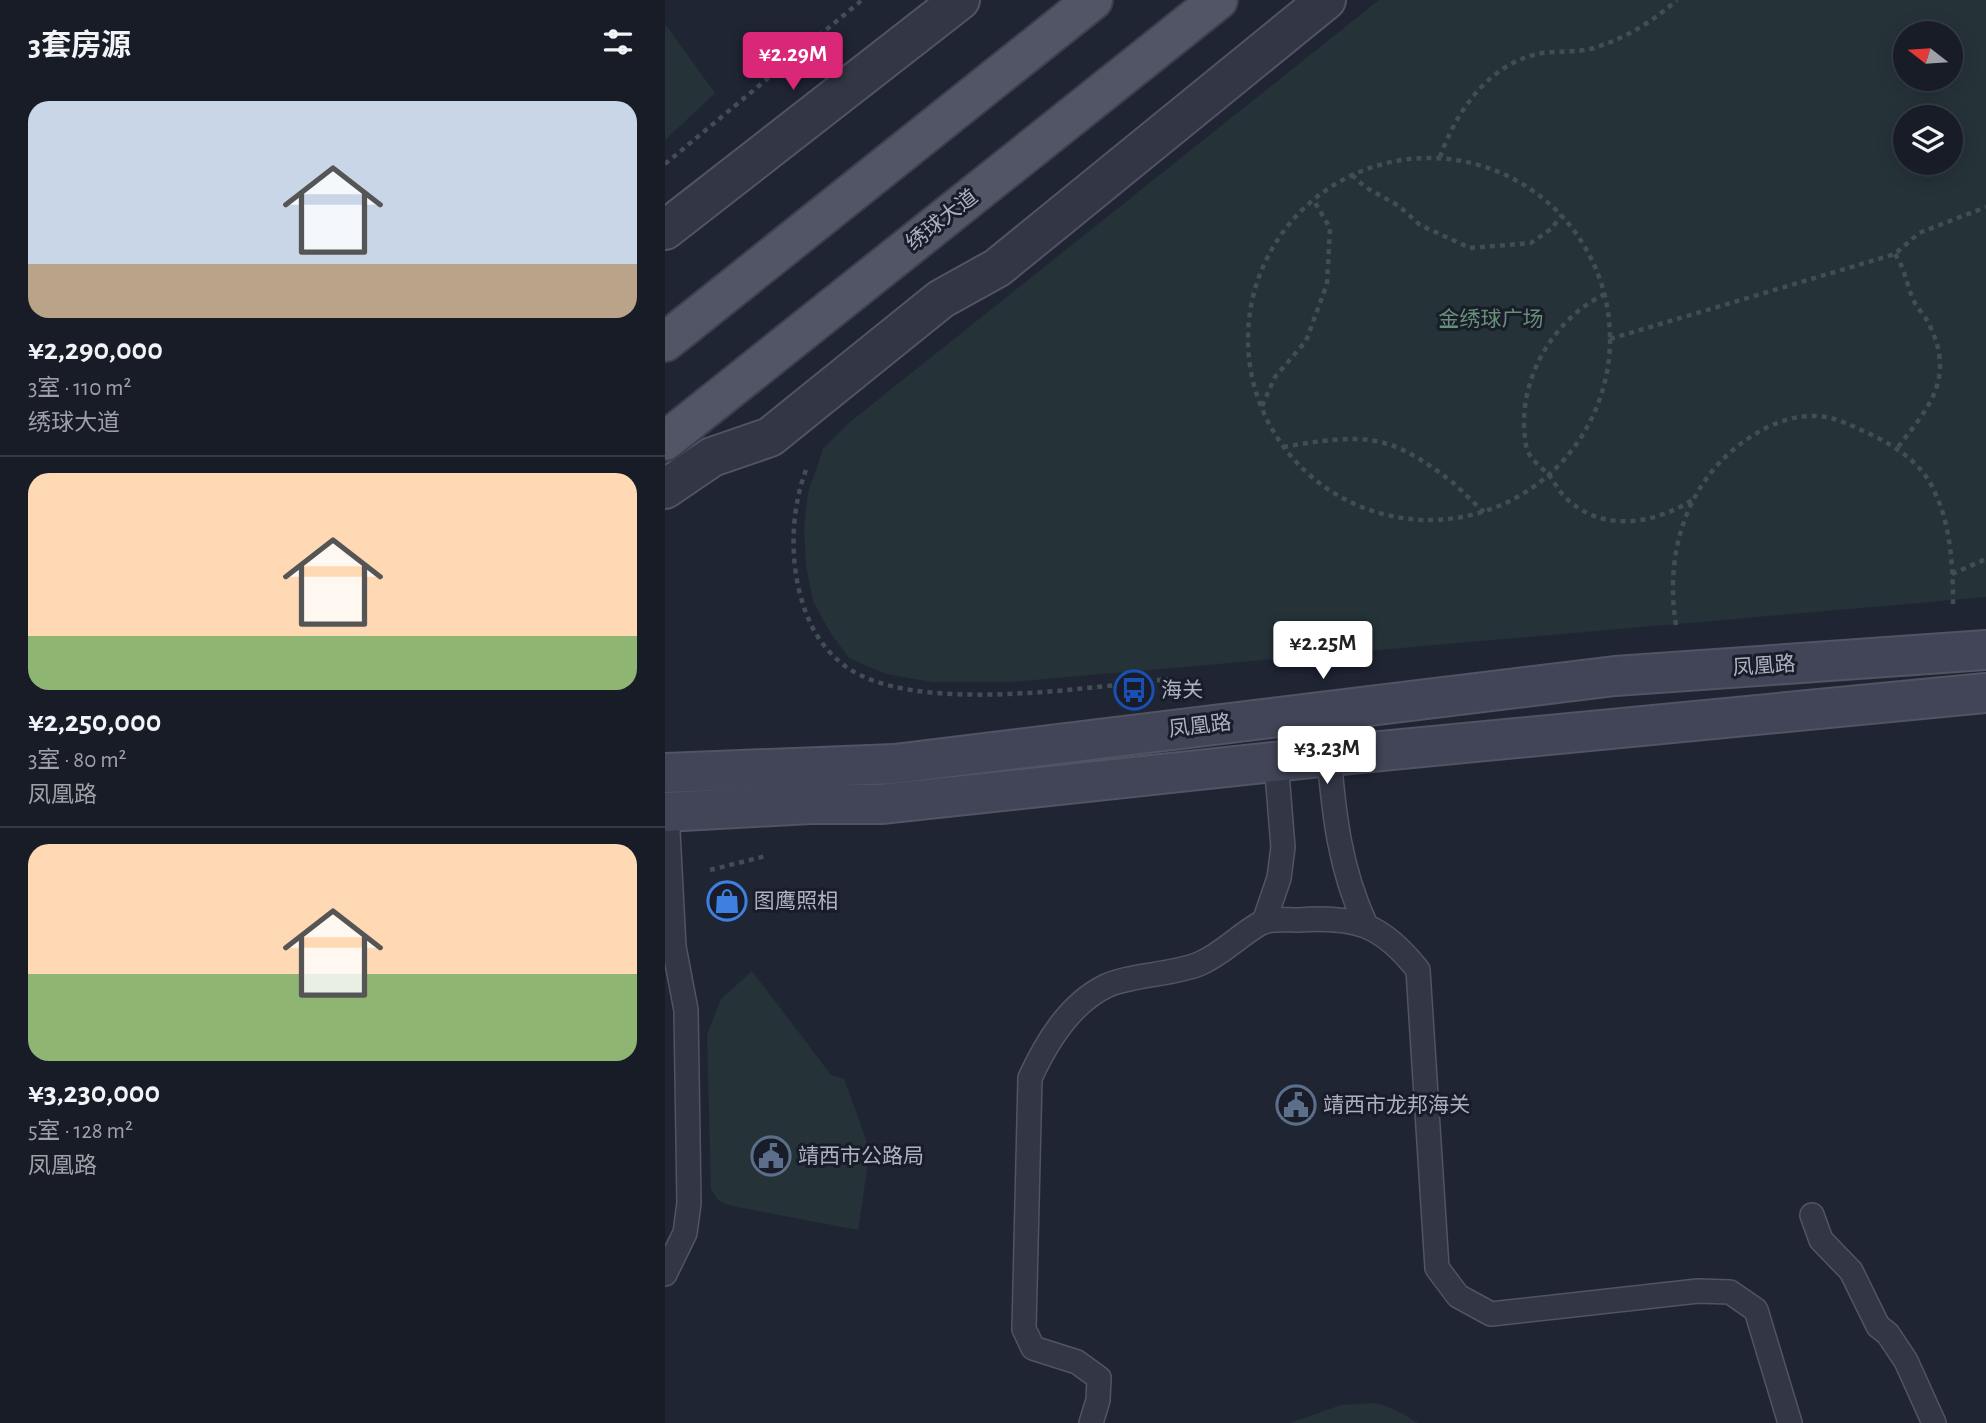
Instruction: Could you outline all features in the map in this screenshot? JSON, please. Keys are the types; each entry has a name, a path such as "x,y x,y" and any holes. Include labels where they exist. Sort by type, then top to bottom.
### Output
{"main road":[{"path":"665,342 1093,0"},
{"name":"绣球大道","path":"665,441 1219,0"},
{"name":"凤凰路","path":"665,773 894,764 1615,676 1986,650"},
{"name":"凤凰路","path":"666,812 810,804 881,804 1276,761 1986,693"}],"street":[{"path":"665,230 960,0"},
{"path":"665,489 712,457 770,438 941,299 997,268 1326,0"}],"lane":[{"path":"1329,756 1339,851 1350,890 1365,923"},
{"path":"1264,922 1279,878 1283,847 1276,761"},
{"path":"665,1274 685,1233 689,1203 686,1010 674,947 666,812"},
{"path":"1091,1423 1098,1400 1099,1378 1077,1362 1033,1348 1024,1329 1030,1078 1045,1044 1073,1011 1107,986 1182,971 1212,959 1264,922 1319,918 1365,923 1401,947 1417,970 1437,1268 1458,1296 1491,1314 1698,1291 1730,1292 1756,1310 1790,1423"},
{"path":"1812,1215 1821,1240 1851,1271 1878,1326 1888,1334 1906,1361 1934,1423"}],"path":[{"path":"665,164 862,0"},
{"path":"1440,157 1449,132 1466,104 1508,65 1529,56 1559,50 1590,49 1621,38 1656,19 1677,0"},
{"path":"1440,157 1485,166 1506,175 1526,185 1562,215 1588,251 1605,294 1610,340 1605,385 1588,427 1561,463 1526,493 1485,512 1441,521 1395,519 1343,499 1314,480 1283,447 1261,408 1250,364 1249,317 1260,274 1282,233 1313,199 1351,174 1395,160 1440,157"},
{"path":"1351,174 1365,187 1399,206 1420,225 1470,248 1531,243 1551,229 1562,215"},
{"path":"1261,408 1275,377 1306,341 1327,284 1330,228 1313,199"},
{"path":"1610,340 1895,254 1919,233 1986,208"},
{"path":"1895,254 1903,267 1912,298 1930,324 1940,376 1936,395 1929,408 1898,447"},
{"path":"1605,294 1585,304 1564,322 1535,371 1527,399 1526,447 1537,465 1549,475 1564,496 1584,512 1632,523 1658,518 1692,499"},
{"path":"1678,634 1672,593 1673,573 1676,549 1692,499 1707,474 1733,448 1792,417 1820,416 1847,423 1898,447 1921,469 1937,495 1952,574 1952,612"},
{"path":"1283,447 1333,438 1362,437 1384,442 1407,450 1454,484 1485,512"},
{"path":"809,462 801,482 796,513 794,569 808,622 823,645 847,667 901,688 963,695 1176,679"},
{"path":"1952,574 1986,559"}],"green space":[{"name":"金绣球广场","path":"1379,0 1986,0 1986,597 1011,682 933,682 886,674 849,658 830,632 813,601 806,565 804,529 808,493 823,449 850,422"},
{"path":"665,24 715,93 665,140"},
{"path":"752,971 831,1075 844,1079 870,1150 858,1230 732,1206 718,1200 711,1189 707,1035 721,999"},
{"path":"1376,1403 1396,1410 1418,1423 1290,1423 1341,1405"}],"place":[{"name":"海关","path":"1134,690"},
{"name":"图鹰照相","path":"727,901"},
{"name":"靖西市龙邦海关","path":"1296,1105"},
{"name":"靖西市公路局","path":"771,1156"}]}
